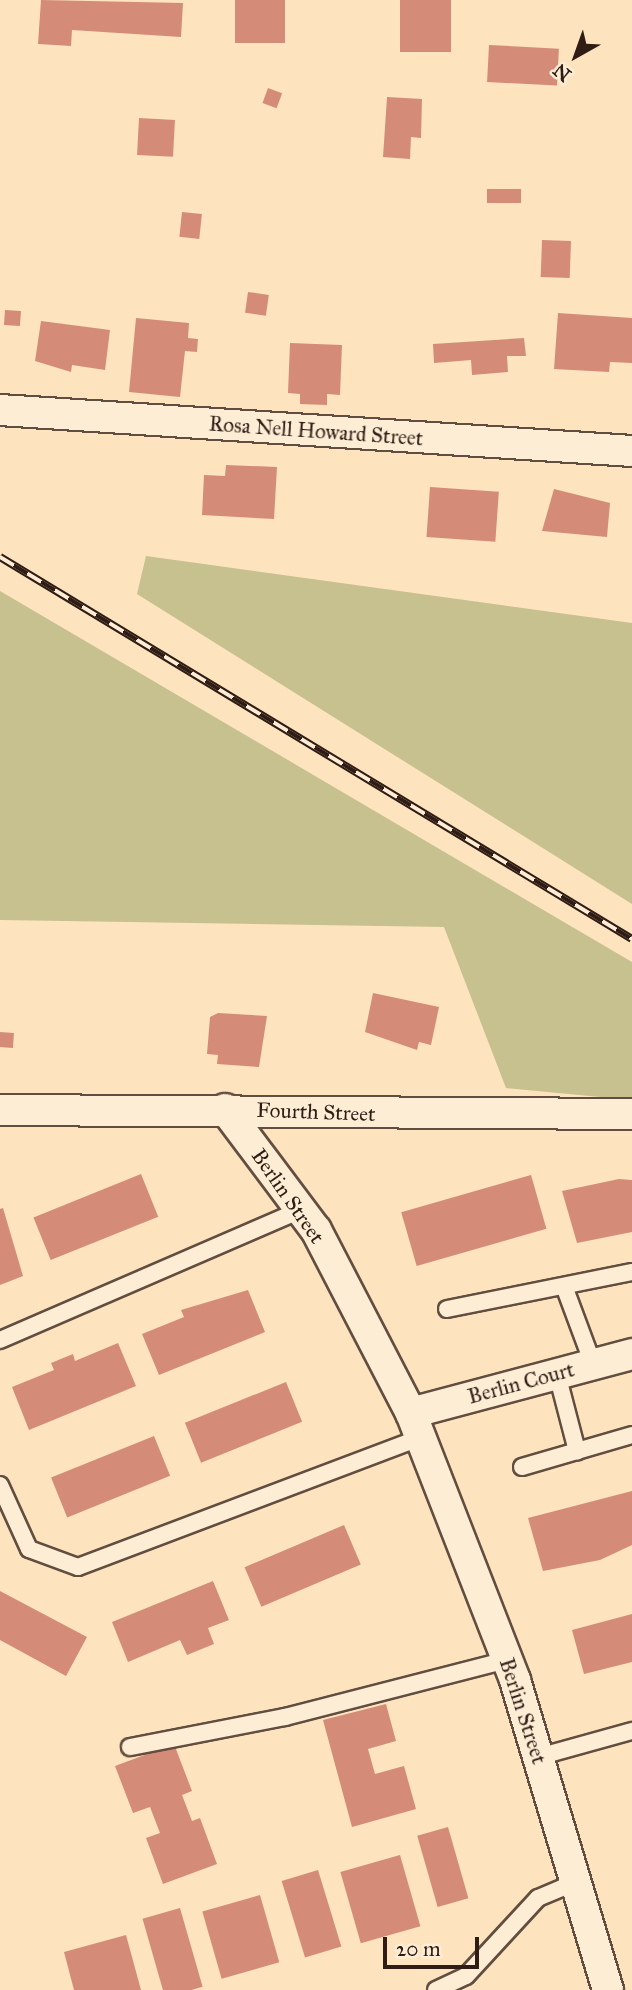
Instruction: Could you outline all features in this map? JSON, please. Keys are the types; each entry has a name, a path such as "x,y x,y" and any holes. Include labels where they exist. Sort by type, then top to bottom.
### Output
{"street":[{"name":"Rosa Nell Howard Street","path":"0,411 632,451"},
{"name":"Fourth Street","path":"0,1110 225,1109 632,1115"},
{"name":"Berlin Street","path":"225,1109 301,1210 416,1425 507,1660 608,1990"},
{"name":"Berlin Court","path":"416,1425 558,1374 632,1354"}],"lane":[{"path":"0,1340 301,1210"},
{"path":"447,1310 632,1272"},
{"path":"564,1286 593,1364"},
{"path":"558,1374 576,1451"},
{"path":"0,1485 29,1549 78,1567 416,1425"},
{"path":"522,1467 632,1435"},
{"path":"130,1747 285,1717 507,1660"},
{"path":"538,1757 632,1731"},
{"path":"436,1990 466,1976 538,1898 576,1882"}],"shaded area":[{"path":"146,556 632,623 632,904 137,594"},
{"path":"0,591 632,962 632,1100 506,1088 444,927 0,920"}],"building":[{"path":"41,0 183,3 181,37 72,30 71,46 38,44"},
{"path":"235,0 285,0 285,43 235,43"},
{"path":"400,0 451,0 451,52 400,52"},
{"path":"489,45 559,49 557,86 487,82"},
{"path":"268,88 282,93 277,108 263,103"},
{"path":"387,97 422,99 421,138 411,137 410,159 383,157"},
{"path":"139,118 175,120 173,157 137,155"},
{"path":"487,189 521,189 521,203 487,203"},
{"path":"182,212 202,214 199,239 179,237"},
{"path":"542,240 571,241 570,278 541,277"},
{"path":"248,292 269,295 266,316 245,313"},
{"path":"5,310 21,311 20,326 4,325"},
{"path":"558,313 632,318 632,363 610,362 609,372 554,369"},
{"path":"136,318 189,323 188,338 198,339 197,352 185,351 180,397 129,392"},
{"path":"41,321 110,330 105,370 72,365 71,372 35,361"},
{"path":"524,338 526,356 507,356 508,372 472,375 471,360 434,363 433,344"},
{"path":"290,343 342,345 340,395 327,394 327,405 300,404 300,394 288,393"},
{"path":"226,465 277,467 274,519 202,515 204,475 225,476"},
{"path":"430,487 499,492 495,542 427,537"},
{"path":"554,489 610,503 607,537 542,531"},
{"path":"373,993 439,1007 431,1045 419,1042 417,1050 365,1032"},
{"path":"218,1013 267,1016 259,1067 217,1064 218,1055 207,1054 210,1017"},
{"path":"0,1032 14,1033 13,1048 0,1047"},
{"path":"141,1174 158,1217 51,1260 33,1217"},
{"path":"531,1175 546,1229 417,1266 401,1212"},
{"path":"619,1179 632,1180 632,1232 577,1243 562,1191"},
{"path":"3,1208 23,1276 0,1285 0,1209"},
{"path":"248,1290 265,1332 159,1375 142,1334 184,1317 181,1310"},
{"path":"118,1343 136,1386 29,1430 12,1387 54,1370 51,1363 73,1354 75,1361"},
{"path":"286,1382 302,1422 201,1463 185,1423"},
{"path":"154,1436 170,1476 67,1517 51,1478"},
{"path":"632,1491 632,1545 600,1560 543,1571 528,1518"},
{"path":"344,1525 361,1565 261,1607 245,1567"},
{"path":"213,1581 229,1620 208,1628 214,1644 187,1655 180,1640 128,1662 112,1622"},
{"path":"0,1591 87,1637 66,1676 0,1640"},
{"path":"632,1614 632,1662 584,1674 572,1630"},
{"path":"386,1704 396,1741 368,1749 375,1774 404,1766 416,1809 352,1827 323,1720"},
{"path":"174,1744 192,1791 182,1795 192,1821 200,1818 217,1864 163,1884 146,1838 160,1833 150,1807 133,1813 115,1766"},
{"path":"448,1827 468,1898 438,1907 417,1836"},
{"path":"400,1855 420,1926 361,1943 340,1872"},
{"path":"318,1870 341,1947 305,1958 282,1881"},
{"path":"260,1895 279,1962 222,1979 202,1912"},
{"path":"180,1908 203,1987 192,1990 163,1990 143,1919"},
{"path":"126,1935 141,1990 74,1990 64,1952"}],"railway":[{"path":"0,557 632,939"}]}
